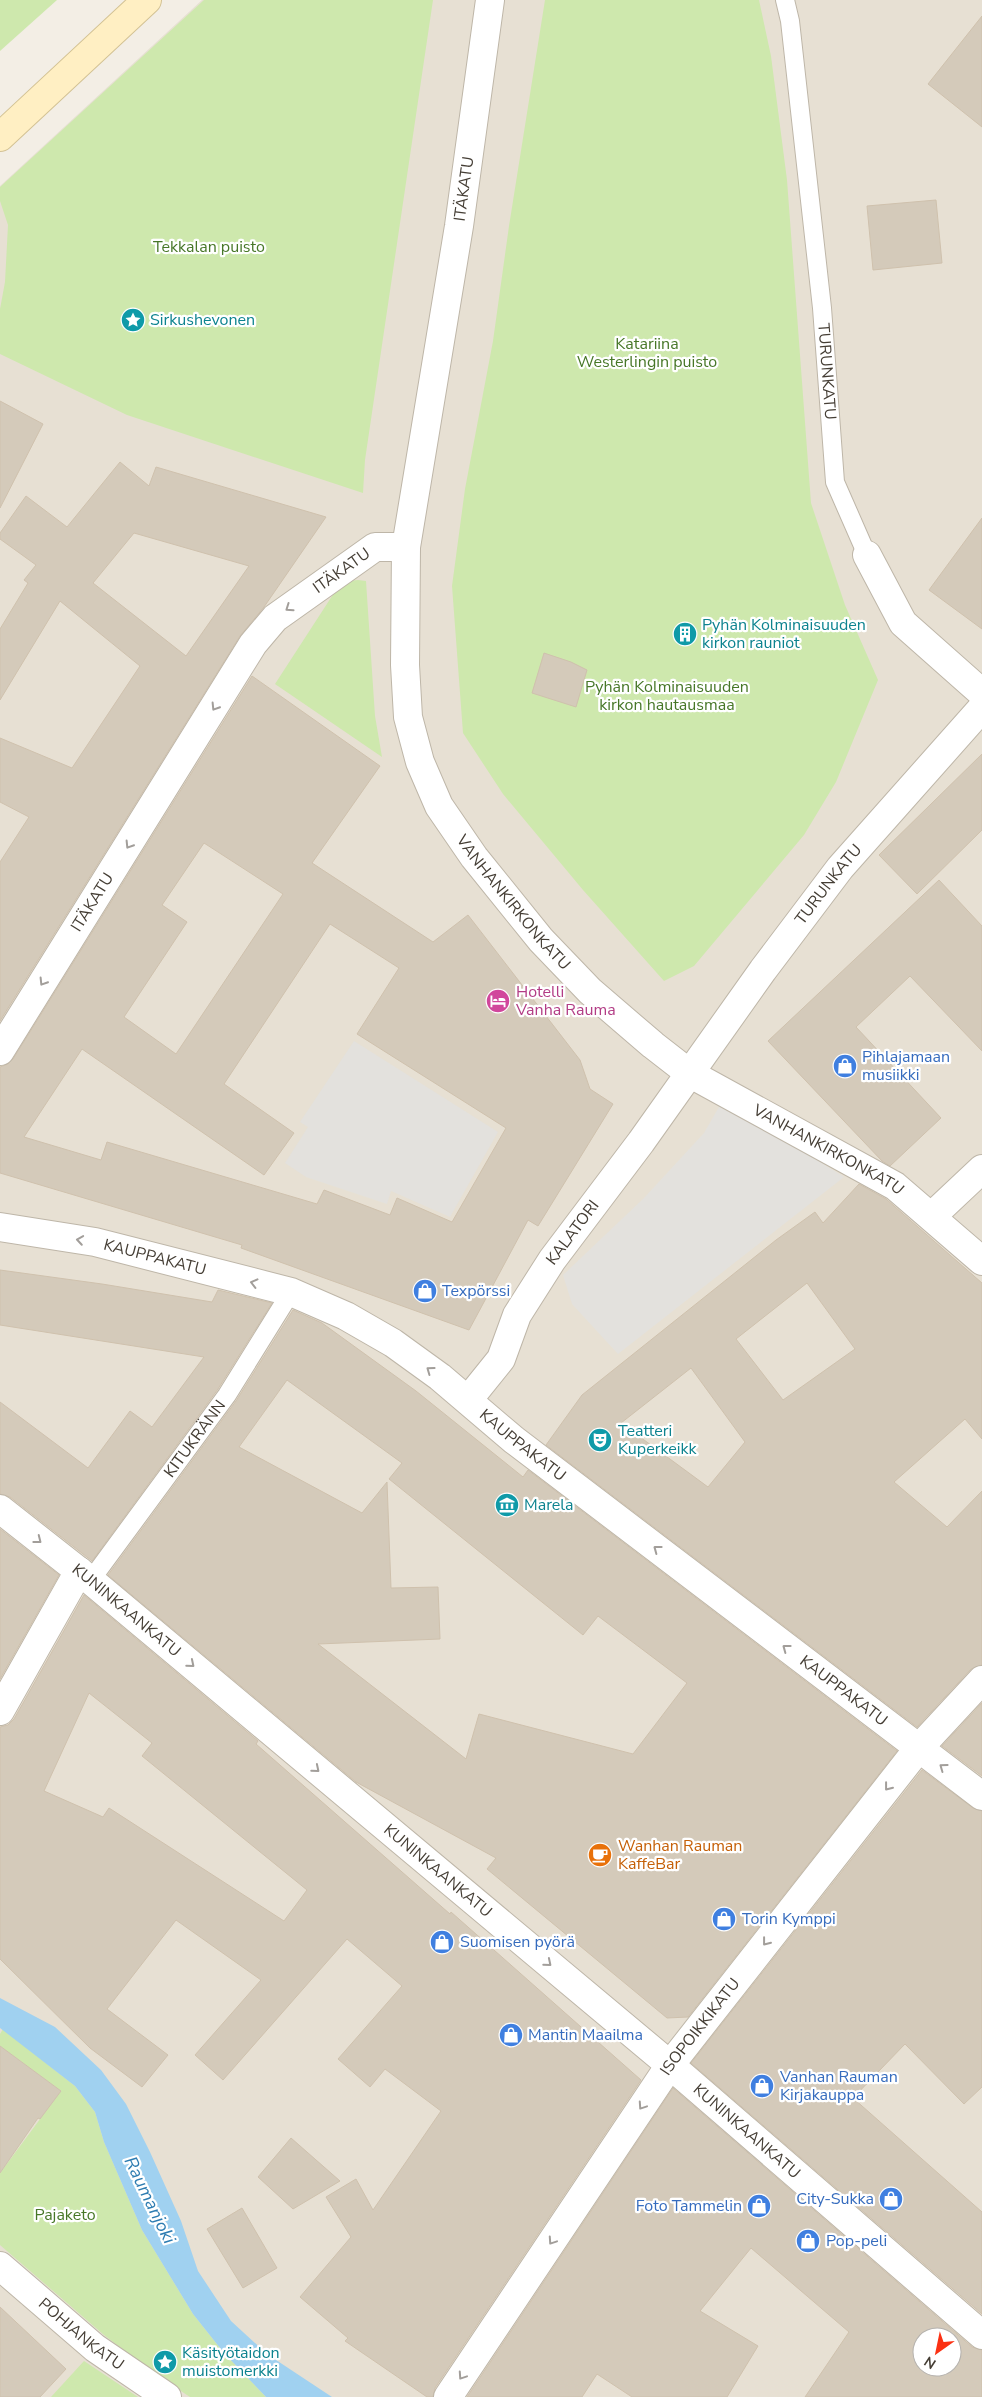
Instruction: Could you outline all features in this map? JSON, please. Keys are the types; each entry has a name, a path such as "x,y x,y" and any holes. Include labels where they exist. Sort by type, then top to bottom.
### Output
{"main road":[{"path":"0,137 147,0"}],"street":[{"name":"ITÄKATU","path":"0,1051 253,644 275,618 375,547 406,547 458,226 490,0"},
{"name":"VANHANKIRKONKATU","path":"406,547 405,665 408,717 420,762 439,806 474,857 541,940 590,991 653,1045 689,1072 895,1186 982,1261"},
{"name":"TURUNKATU","path":"867,555 903,624 982,694"},
{"name":"TURUNKATU","path":"689,1072 840,868 982,708"},
{"name":"KALATORI","path":"468,1400 500,1358 517,1315 552,1260 641,1142 689,1072"},
{"path":"932,1216 982,1169"},
{"name":"KAUPPAKATU","path":"0,1227 95,1242 291,1292 346,1316 393,1343 468,1400 514,1440 982,1796"},
{"name":"KUNINKAANKATU","path":"0,1509 84,1575 670,2065 982,2335"},
{"path":"0,1711 84,1575"},
{"name":"ISOPOIKKIKATU","path":"448,2397 670,2065 918,1749 982,1680"},
{"name":"POHJANKATU","path":"0,2266 96,2348 167,2397"}],"lane":[{"name":"TURUNKATU","path":"785,0 790,21 822,308 835,482 867,555"},
{"name":"KITUKRÄNN","path":"84,1575 96,1573 227,1395 291,1292"}],"shaded area":[{"path":"202,0 982,0 982,2397 0,2397 0,186"},
{"path":"354,1041 498,1132 450,1217 391,1191 387,1204 306,1177 285,1163 308,1127 300,1122"},
{"path":"723,1100 844,1177 618,1354 572,1304 563,1275 644,1198 704,1133"}],"green space":[{"path":"0,0 57,0 0,51"},
{"name":"Tekkalan puisto","path":"204,0 433,0 365,460 363,493 127,415 0,354 0,309 5,282 8,225 0,201 0,187"},
{"path":"545,0 759,0 771,56 787,180 811,503 845,605 878,680 836,782 804,835 694,966 664,981 583,890 503,794 463,733 452,586 465,489 493,341 509,226"},
{"path":"348,581 366,581 375,716 382,757 275,684 334,593"},
{"name":"Pajaketo","path":"3,2029 75,2086 95,2112 104,2142 142,2230 193,2314 224,2353 266,2397 190,2397 155,2374 104,2335 0,2245 0,2173 61,2091 0,2046 0,2034"},
{"path":"84,2361 138,2397 51,2397"}],"water":[{"name":"Raumanjoki","path":"0,1998 55,2027 101,2070 126,2104 181,2221 198,2271 231,2321 267,2354 332,2397 266,2397 224,2353 193,2314 142,2230 104,2142 95,2112 75,2086 0,2028"}],"building":[{"path":"982,16 982,127 928,84"},
{"path":"936,200 942,263 873,270 867,206"},
{"path":"0,401 43,424 0,508"},
{"path":"120,462 149,486 156,467 326,517 264,607 240,636 0,1021 0,862 29,817 0,802 0,738 72,768 140,666 60,601 0,700 0,629 28,583 24,580 36,565 0,539 0,533 26,496 67,527","holes":["134,533 249,566 186,656 93,583"]},
{"path":"982,518 982,629 929,590"},
{"path":"544,653 571,662 587,670 576,707 532,693"},
{"path":"252,676 380,766 312,863 433,942 468,915 580,1060 590,1089 613,1104 538,1226 528,1220 469,1330 241,1248 242,1245 0,1173 0,1067 8,1064 13,1059","holes":["204,843 283,894 176,1054 124,1017 187,922 162,905","330,924 399,968 357,1034 506,1128 452,1222 397,1198 390,1215 324,1190 317,1204 107,1142 101,1160 24,1137 82,1049 264,1175 294,1133 224,1084"]},
{"path":"982,754 982,830 917,894 879,855"},
{"path":"939,880 982,926 982,1051 910,976 856,1027 941,1118 890,1166 882,1161 768,1041"},
{"path":"859,1184 886,1199 982,1283 982,1439 965,1419 894,1482 947,1527 982,1491 982,1665 971,1669 917,1727 546,1445 582,1395 776,1240 815,1212 823,1223","holes":["807,1283 855,1349 783,1400 736,1339","691,1368 745,1442 708,1487 621,1423"]},
{"path":"0,1270 212,1302 218,1290 272,1303 218,1389 92,1561 10,1497 0,1494 0,1402 88,1468 130,1411 152,1427 204,1357 0,1325"},
{"path":"293,1310 322,1323 416,1391 523,1477 528,1470 897,1751 688,2017 667,2018 487,1869 496,1858 356,1782 108,1575 236,1401","holes":["287,1380 402,1463 389,1479 583,1635 598,1616 687,1683 633,1754 479,1714 466,1759 318,1644 440,1639 438,1587 391,1588 387,1482 362,1513 239,1447"]},
{"path":"0,1529 59,1575 0,1679"},
{"path":"84,1595 258,1741 256,1744 450,1914 451,1912 641,2080 435,2388 433,2397 427,2397 345,2341 348,2338 300,2297 351,2237 326,2197 356,2179 373,2210 441,2111 385,2069 370,2087 338,2059 402,1986 347,1939 223,2080 195,2055 261,1980 176,1920 107,2009 168,2055 142,2087 90,2048 0,1959 0,1727 8,1725 14,1719","holes":["89,1693 152,1743 142,1756 307,1890 284,1921 109,1808 103,1817 44,1791"]},
{"path":"982,1703 982,1776 942,1746"},
{"path":"922,1770 973,1808 982,1811 982,2087 964,2104 905,2044 853,2098 982,2212 982,2314 691,2063"},
{"path":"0,2046 61,2091 40,2119 38,2118 0,2173"},
{"path":"673,2088 949,2327 912,2327 912,2377 962,2377 962,2338 972,2347 982,2350 982,2397 805,2397 849,2332 751,2248 700,2311 758,2346 727,2397 632,2397 597,2374 582,2397 467,2397"},
{"path":"291,2138 340,2181 293,2209 258,2177"},
{"path":"242,2208 277,2268 243,2288 207,2229"},
{"path":"0,2307 66,2369 40,2397 0,2397"}],"place":[{"name":"Sirkushevonen","path":"133,320"},
{"name":"Pyhän Kolminaisuuden kirkon rauniot","path":"685,634"},
{"name":"Hotelli Vanha Rauma","path":"498,1001"},
{"name":"Pihlajamaan musiikki","path":"845,1066"},
{"name":"Texpörssi","path":"425,1291"},
{"name":"Teatteri Kuperkeikk","path":"600,1440"},
{"name":"Marela","path":"507,1505"},
{"name":"Wanhan Rauman KaffeBar","path":"600,1855"},
{"name":"Torin Kymppi","path":"724,1919"},
{"name":"Suomisen pyörä","path":"442,1942"},
{"name":"Mantin Maailma","path":"511,2035"},
{"name":"Vanhan Rauman Kirjakauppa","path":"762,2086"},
{"name":"City-Sukka","path":"891,2199"},
{"name":"Foto Tammelin","path":"759,2206"},
{"name":"Pop-peli","path":"808,2241"},
{"name":"Käsityötaidon muistomerkki","path":"165,2362"}],"park label":[{"name":"Katariina Westerlingin puisto","path":"647,353"},
{"name":"Pyhän Kolminaisuuden kirkon hautausmaa","path":"667,696"}]}
